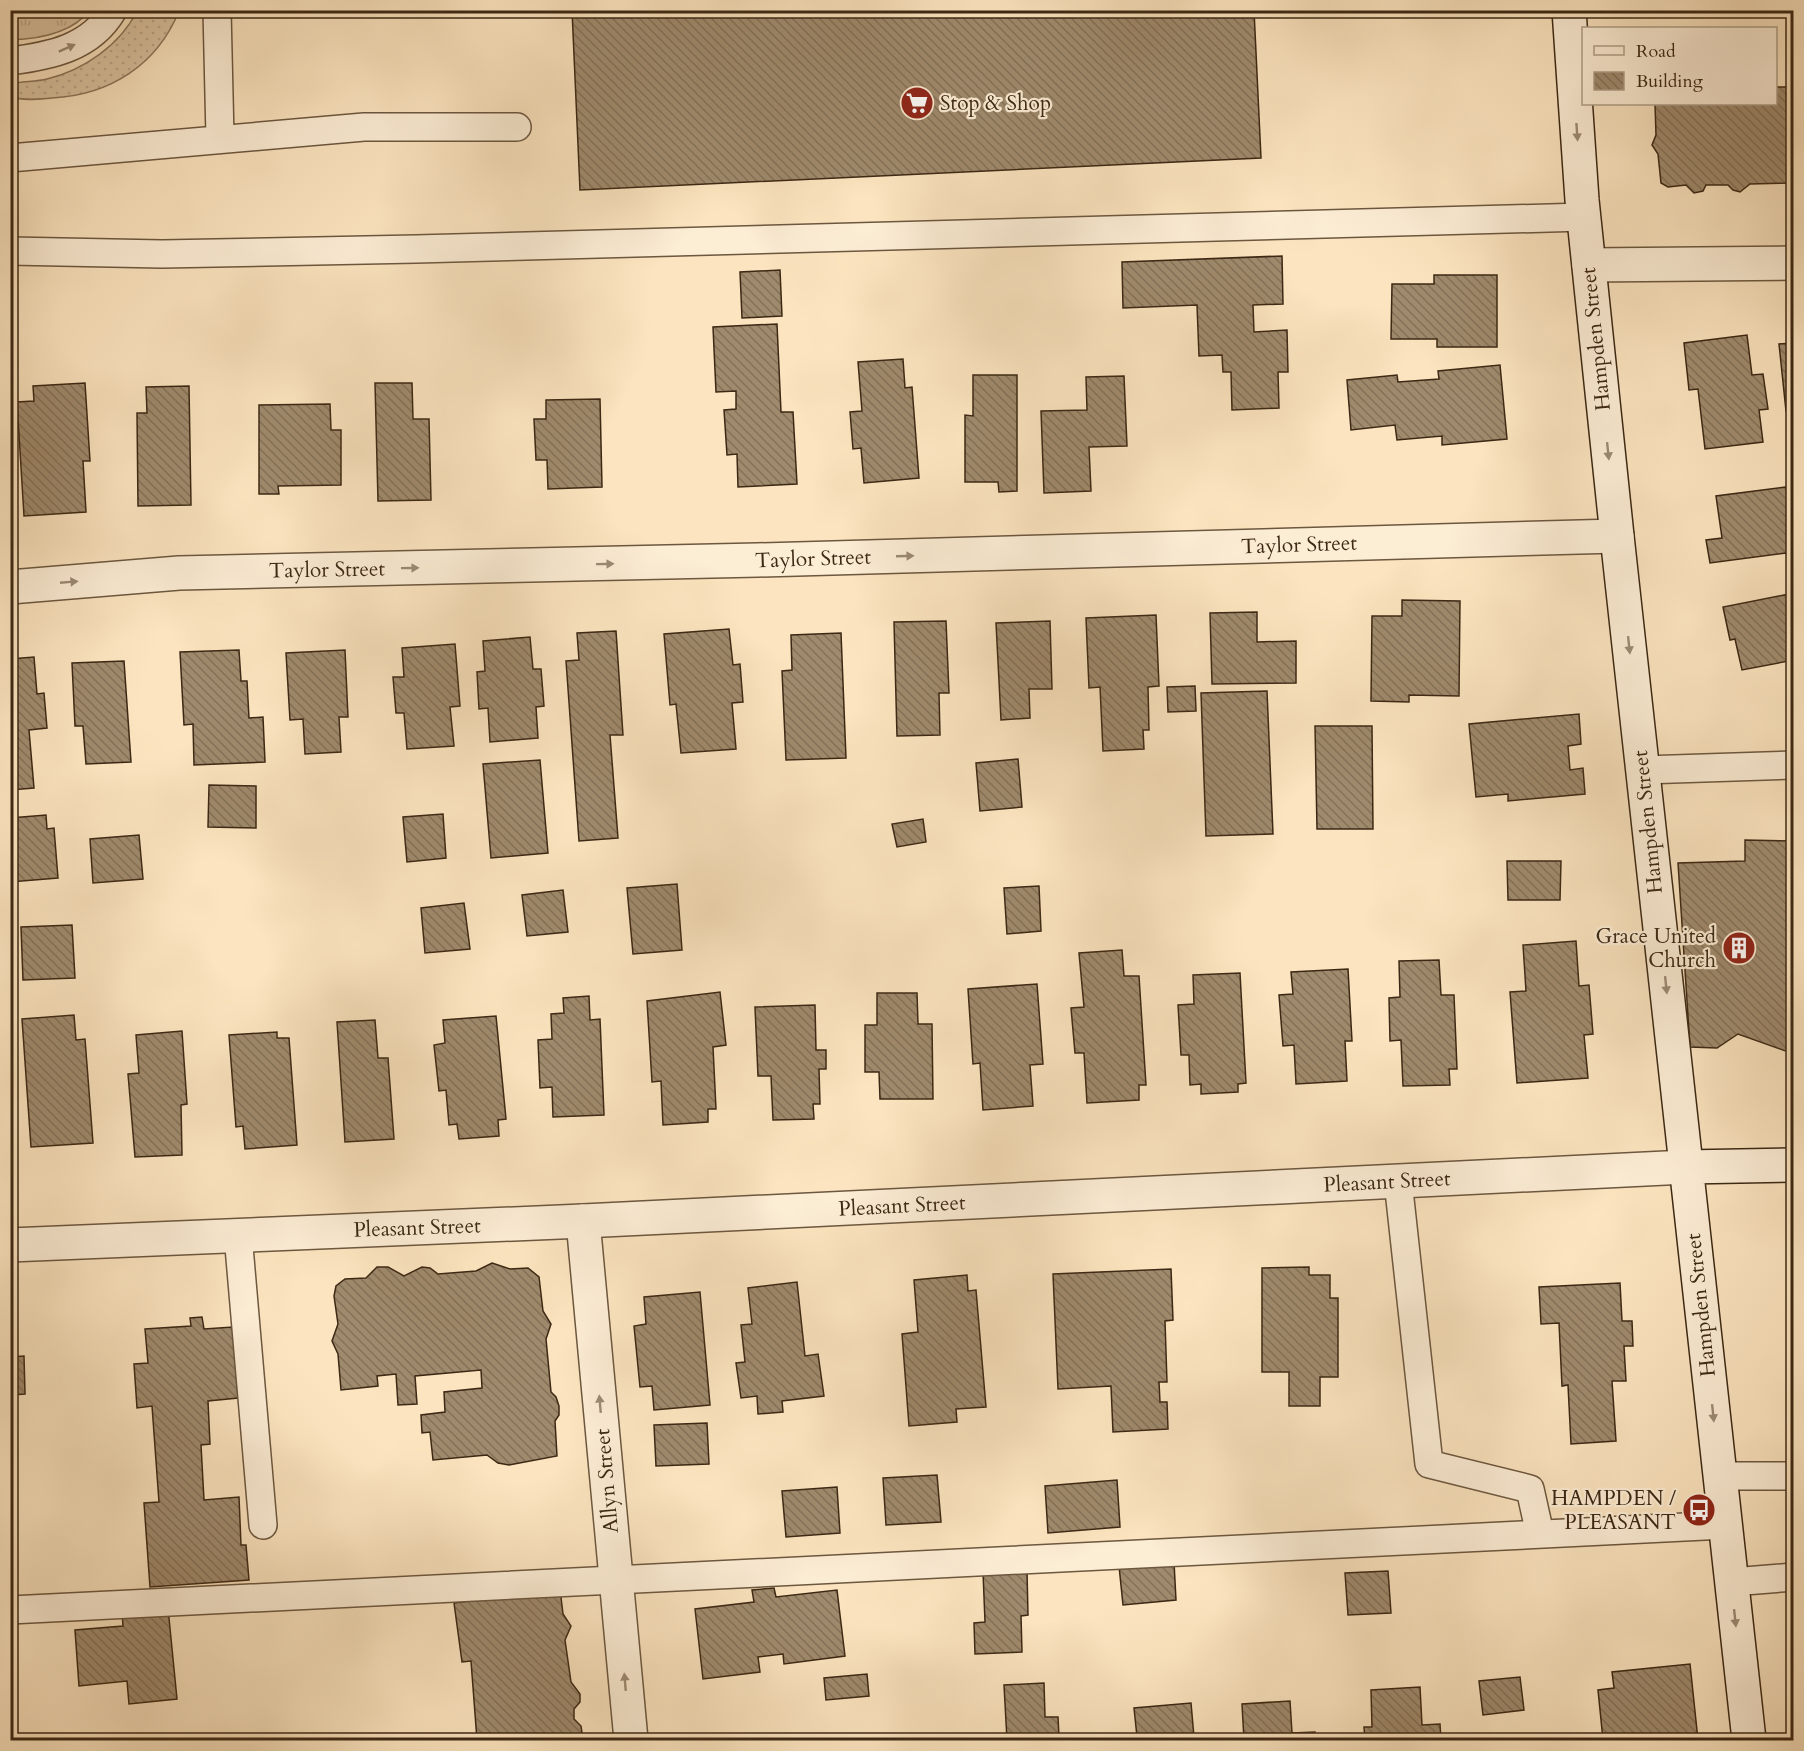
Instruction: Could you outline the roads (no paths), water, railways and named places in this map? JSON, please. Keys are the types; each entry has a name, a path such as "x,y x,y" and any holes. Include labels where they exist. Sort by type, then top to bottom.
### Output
{"street":[{"name":"Hampden Street","path":"1569,10 1584,217 1617,536 1749,1740"},
{"path":"1589,265 1794,263"},
{"name":"Taylor Street","path":"10,587 179,573 782,560 1617,536"},
{"name":"Pleasant Street","path":"10,1245 583,1221 1686,1167 1794,1165"},
{"name":"Allyn Street","path":"583,1221 631,1740"}],"lane":[{"path":"10,61 55,54 71,47 99,28 113,10"},
{"path":"216,10 220,138"},
{"path":"10,158 364,127 517,127"},
{"path":"10,251 162,254 416,249 1584,217"},
{"path":"1643,770 1794,765"},
{"path":"1398,1181 1429,1464 1530,1489 1540,1534"},
{"path":"238,1235 263,1525"},
{"path":"1720,1476 1794,1476"},
{"path":"10,1610 616,1578 1725,1525"},
{"path":"1732,1582 1794,1577"}],"place":[{"name":"Stop & Shop","path":"917,103"},
{"name":"Grace United Church","path":"1739,948"},
{"name":"HAMPDEN / PLEASANT","path":"1699,1510"}]}
